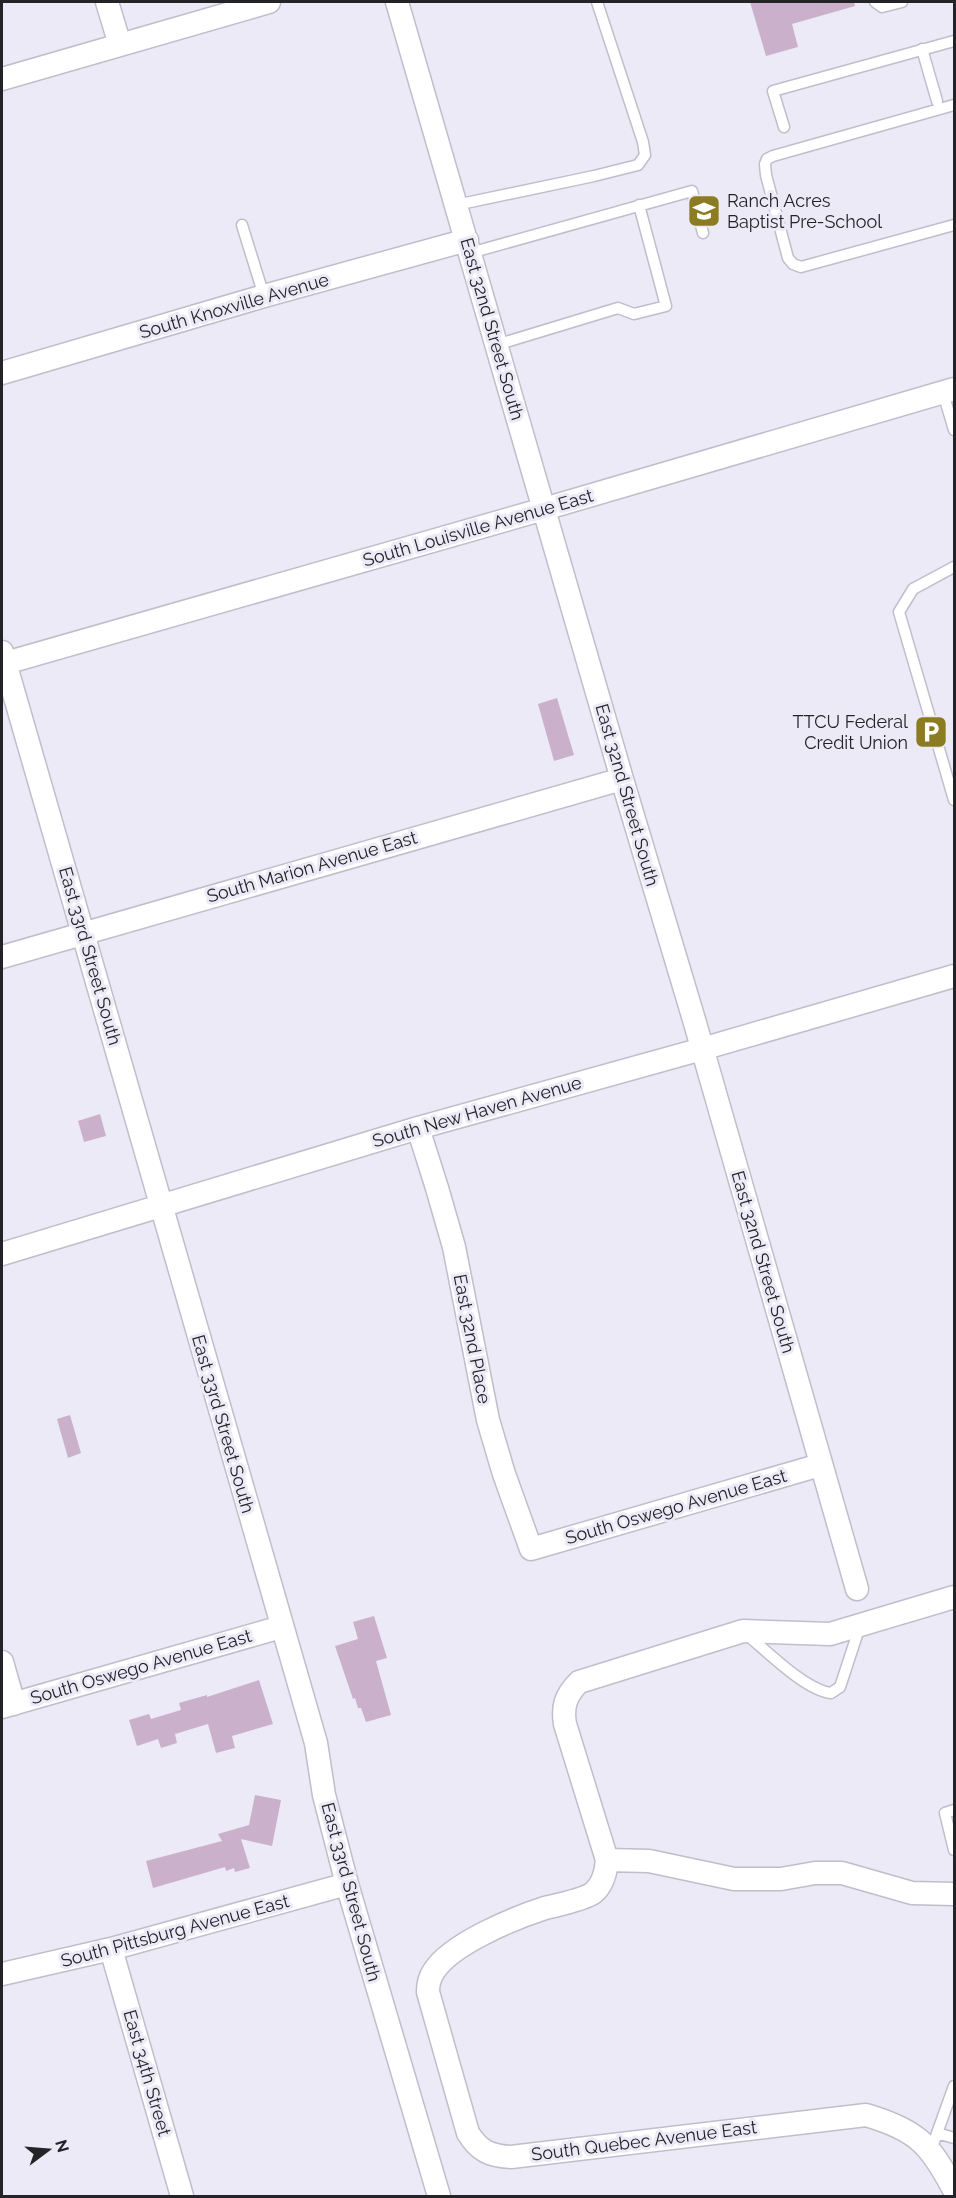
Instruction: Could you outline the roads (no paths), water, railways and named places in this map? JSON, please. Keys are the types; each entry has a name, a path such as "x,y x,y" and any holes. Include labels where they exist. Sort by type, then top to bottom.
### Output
{"street":[{"path":"107,2 120,45"},
{"path":"2,79 120,45 232,7 268,2"},
{"name":"East 32nd Street South","path":"398,2 857,1589"},
{"name":"South Knoxville Avenue","path":"2,373 264,296 468,247"},
{"name":"South Louisville Avenue East","path":"3,659 544,509 949,391"},
{"name":"East 33rd Street South","path":"3,659 316,1743 324,1795 347,1884 439,2196"},
{"name":"South Marion Avenue East","path":"2,957 622,778"},
{"name":"South New Haven Avenue","path":"2,1254 418,1128 954,976"},
{"name":"East 32nd Place","path":"418,1128 454,1248 488,1420 504,1474 531,1549"},
{"name":"South Oswego Avenue East","path":"531,1549 820,1465"},
{"path":"954,1597 830,1634 743,1631 579,1682 565,1700 563,1712 607,1860 649,1861 734,1879 781,1879 816,1873 842,1873 912,1893 954,1894"},
{"name":"South Oswego Avenue East","path":"8,1706 281,1627"},
{"path":"2,1662 8,1706"},
{"name":"South Quebec Avenue East","path":"607,1860 606,1872 592,1894 530,1913 495,1928 459,1948 435,1968 428,1981 430,2004 468,2133 476,2145 496,2157 511,2157 866,2115 934,2141 954,2190"},
{"name":"South Pittsburg Avenue East","path":"2,1974 111,1949 347,1884"},
{"name":"East 34th Street","path":"111,1949 182,2196"}],"lane":[{"path":"456,205 638,165 645,155 643,142 597,2"},
{"path":"875,2 882,7 902,2"},
{"path":"784,127 773,91 954,41"},
{"path":"922,49 937,101"},
{"path":"954,105 773,156 767,159 765,164 766,176 788,258 793,264 801,267 954,225"},
{"path":"468,247 692,190 703,233"},
{"path":"496,345 618,308 634,314 666,306 639,205"},
{"path":"243,225 264,296"},
{"path":"949,391 954,430"},
{"path":"954,570 913,590 899,612 954,800"},
{"path":"743,1631 808,1684 820,1692 831,1693 840,1687 860,1626"},
{"path":"954,1810 945,1813 954,1850"},
{"path":"954,2086 934,2141 954,2138"}],"place":[{"name":"Ranch Acres Baptist Pre-School","path":"704,211"},
{"name":"TTCU Federal Credit Union","path":"931,732"}]}
